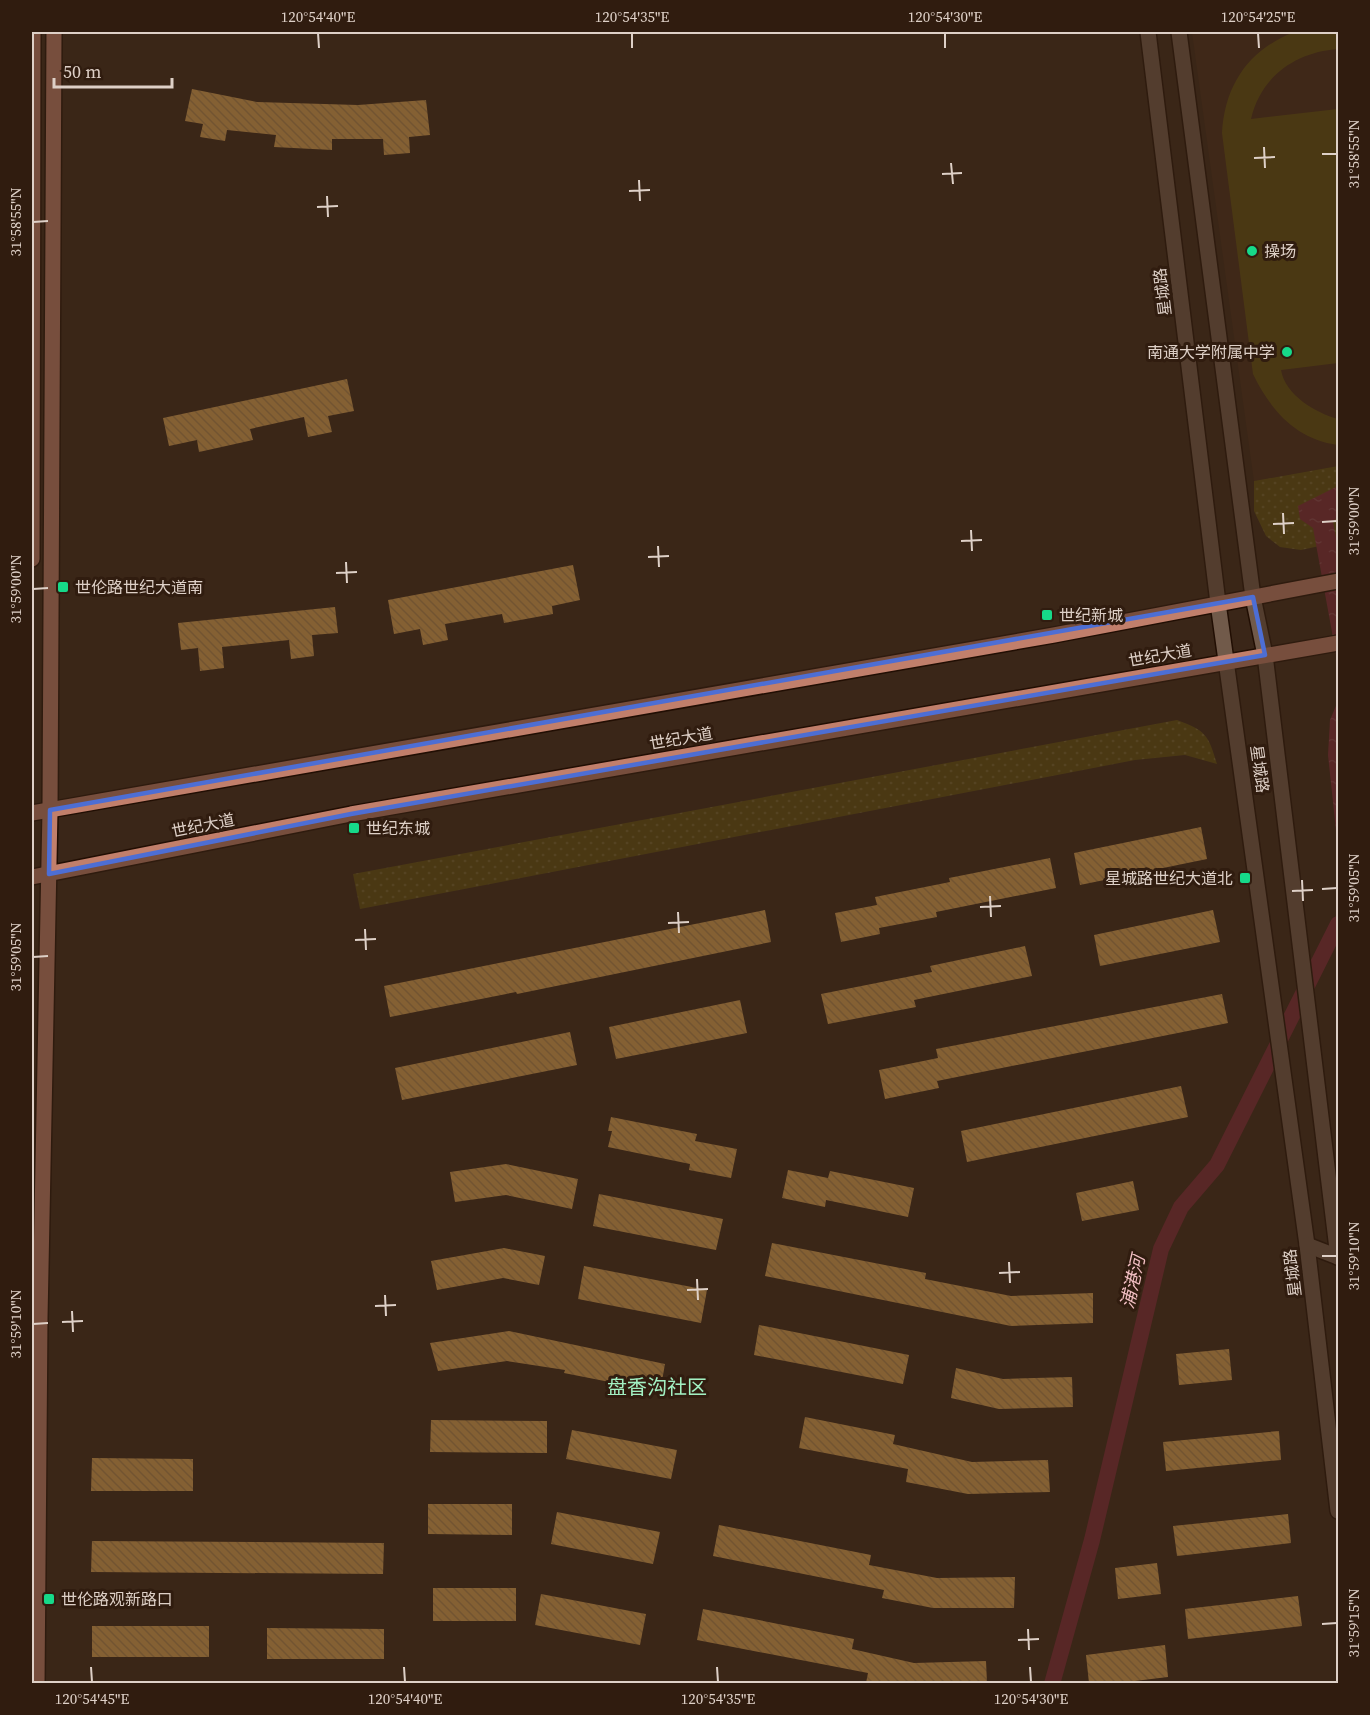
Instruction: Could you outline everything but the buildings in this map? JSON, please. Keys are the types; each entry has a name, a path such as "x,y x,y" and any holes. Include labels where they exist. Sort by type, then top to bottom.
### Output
{"main road":[{"path":"32,559 33,32"},
{"path":"37,1683 40,1306 50,810 54,32"},
{"path":"32,813 279,768 1042,637 1338,581"},
{"name":"世纪大道","path":"32,877 351,814 1338,643"}],"street":[{"name":"星城路","path":"1148,32 1218,603 1307,1245 1338,1511"},
{"name":"星城路","path":"1179,32 1253,597 1265,654 1338,1257"},
{"path":"1307,1245 1338,1257"}],"highlighted area":[{"path":"1253,597 1265,655 351,814 49,874 50,810"}],"shaded area":[{"name":"南通大学附属中学","path":"1192,32 1338,32 1338,466 1254,481"},
{"name":"南通大学附属中学","path":"1294,32 1338,32 1338,49 1308,55 1282,69 1263,90 1251,119 1338,109 1338,363 1281,370 1288,387 1303,402 1338,419 1338,445 1310,437 1286,421 1268,400 1253,374 1222,133 1228,99 1242,71 1264,48"},
{"path":"1338,466 1338,542 1301,550 1280,547 1266,536 1254,511 1254,481"},
{"path":"1177,720 1194,727 1204,735 1211,746 1217,764 1185,755 1135,760 360,909 353,874"}],"water":[{"path":"1338,486 1338,516 1333,522 1338,548 1338,665 1313,528 1300,519 1298,506"},
{"path":"1338,701 1338,849 1328,755 1330,720"}],"waterway":[{"name":"浦港河","path":"1052,1684 1092,1540 1161,1249 1181,1207 1217,1165 1338,924"}],"place":[{"name":"操场","path":"1252,251"},
{"name":"南通大学附属中学","path":"1287,352"},
{"name":"世伦路世纪大道南","path":"63,587"},
{"name":"世纪新城","path":"1047,615"},
{"name":"世纪东城","path":"354,828"},
{"name":"星城路世纪大道北","path":"1245,878"},
{"name":"世伦路观新路口","path":"49,1599"}],"district":[{"name":"盘香沟社区","path":"657,1387"}]}
